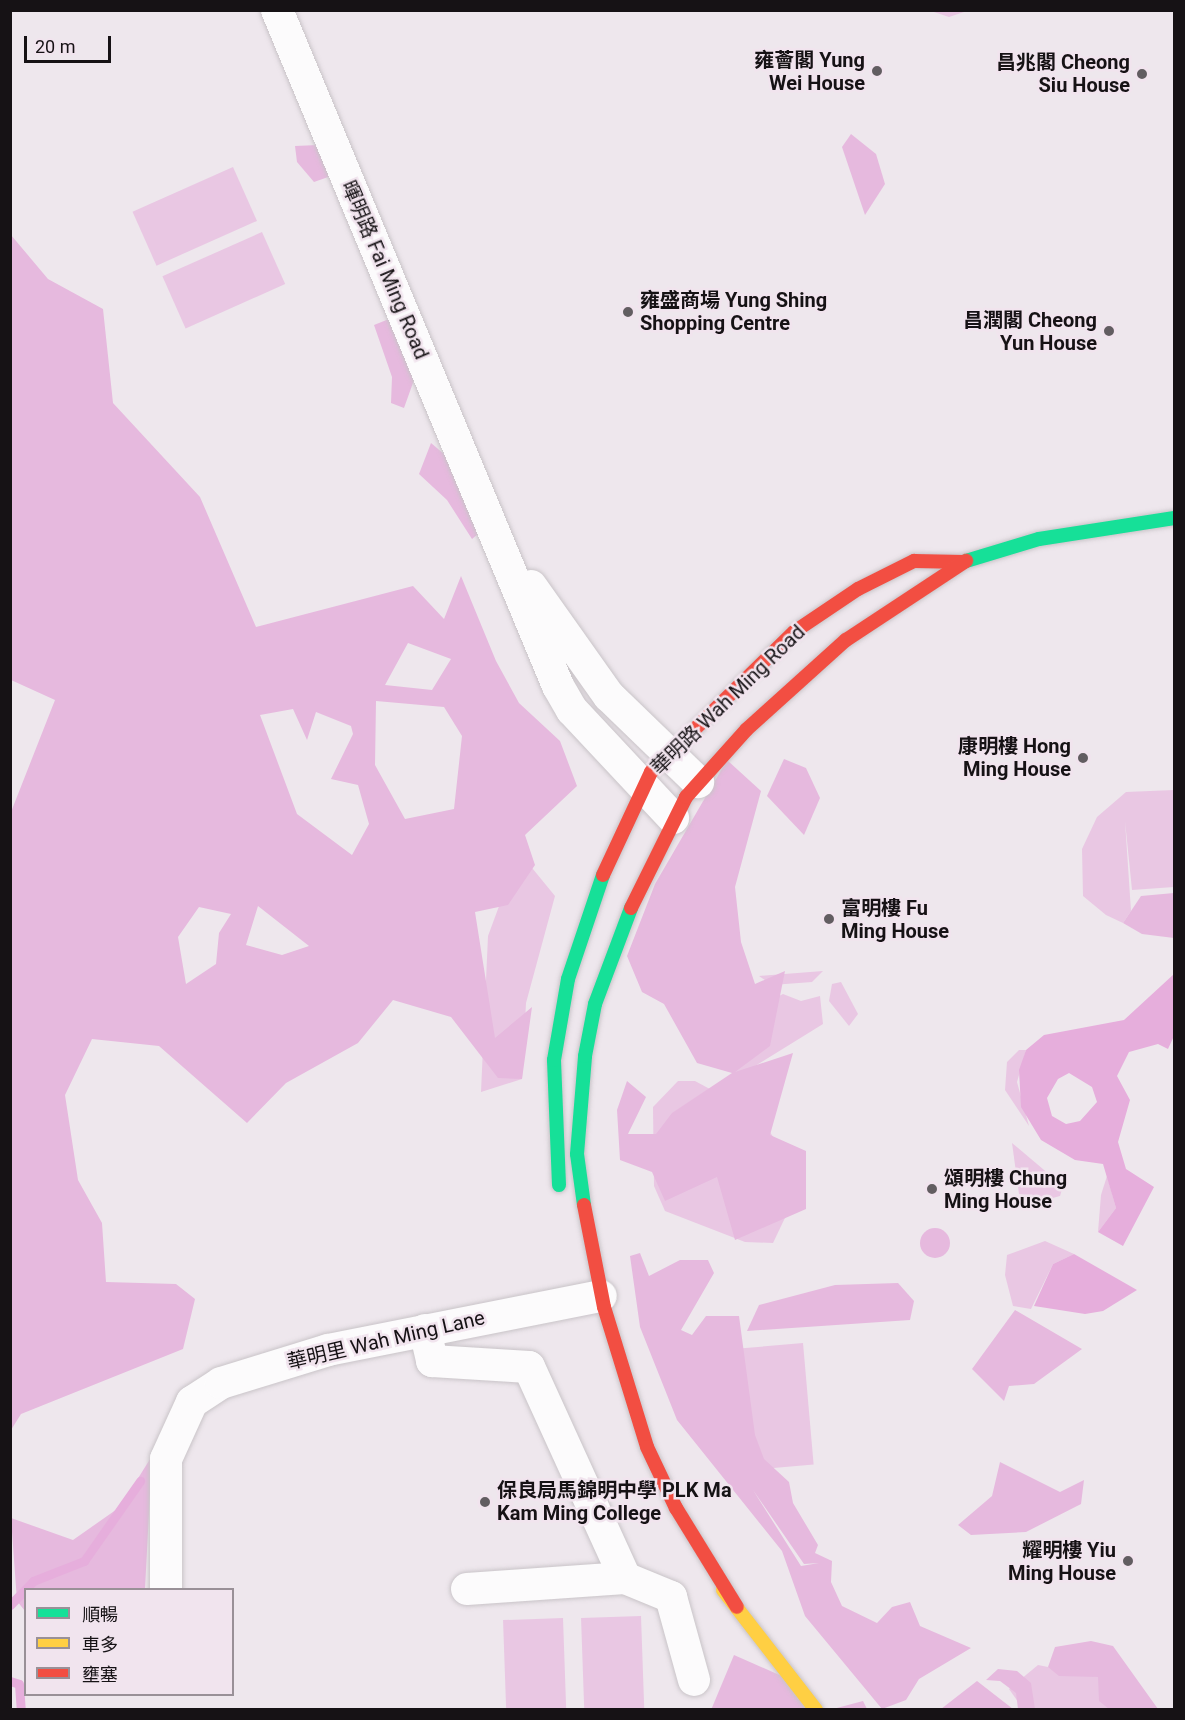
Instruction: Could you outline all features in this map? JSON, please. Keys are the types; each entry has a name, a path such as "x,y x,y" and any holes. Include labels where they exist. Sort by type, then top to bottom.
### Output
{"street":[{"name":"暉明路 Fai Ming Road","path":"277,10 558,686 642,787 673,818"},
{"name":"華明路 Wah Ming Road","path":"737,1608 676,1508 647,1447 586,1299 577,1154 585,1056 595,1004 673,818 698,782 756,720 838,647 964,562 1039,539 1174,518"},
{"name":"暉明路 Fai Ming Road","path":"493,531 609,696 698,782"},
{"name":"華明路 Wah Ming Road","path":"561,1201 553,1130 554,1060 568,980 609,856 642,787 667,754 794,632 858,589 914,561 964,562"},
{"name":"華明里 Wah Ming Lane","path":"166,1588 166,1460 192,1402 221,1383 287,1363 425,1330 586,1299"},
{"path":"425,1330 432,1361 529,1366 625,1578"},
{"name":"華明路 Wah Ming Road","path":"652,1496 816,1710"},
{"path":"467,1589 625,1578 671,1597 694,1680"}],"shaded area":[{"path":"931,11 967,11 949,17"},
{"path":"851,134 876,154 885,184 865,215 842,147"},
{"path":"318,145 331,176 314,182 297,162 295,146"},
{"path":"233,167 257,221 157,266 133,212"},
{"path":"262,232 285,284 186,328 162,276"},
{"path":"11,235 48,279 103,309 113,403 200,497 256,627 413,586 444,619 461,576 496,661 519,703 560,741 577,786 525,835 535,865 508,905 475,912 495,1038 532,1007 522,1079 498,1078 451,1017 393,1000 358,1043 286,1083 247,1123 159,1046 92,1039 65,1095 78,1180 102,1223 106,1282 176,1284 195,1299 183,1349 21,1414 11,1430 11,812 55,700 11,680","holes":["408,643 451,659 432,690 385,685","376,701 444,707 462,736 454,809 405,819 375,765","293,709 307,740 316,712 351,726 353,734 331,779 358,785 369,824 352,855 297,814 260,715","258,906 309,946 282,955 246,945","199,907 231,914 219,933 216,964 186,984 178,937"]},
{"path":"389,319 414,380 404,408 391,403 392,377 374,325"},
{"path":"431,443 451,460 478,534 472,539 447,500 419,474"},
{"path":"784,759 806,768 820,798 804,835 767,796"},
{"path":"727,760 761,791 735,887 741,942 755,984 785,971 770,1046 735,1072 793,1053 770,1135 806,1151 806,1209 735,1240 717,1177 665,1201 652,1172 620,1160 617,1110 627,1081 646,1097 628,1134 656,1134 672,1113 732,1073 697,1063 664,1004 642,992 627,956 655,884"},
{"path":"1174,790 1174,887 1132,890 1125,821 1131,911 1123,923 1106,915 1083,896 1082,849 1097,817 1126,792"},
{"path":"519,852 555,896 526,1003 522,1079 481,1092 488,936"},
{"path":"1174,893 1174,938 1142,934 1123,923 1141,896"},
{"path":"823,971 812,982 772,985 759,976"},
{"path":"1174,974 1174,1036 1168,1049 1158,1044 1129,1052 1117,1076 1130,1100 1118,1142 1126,1169 1154,1187 1123,1246 1098,1232 1116,1208 1103,1164 1075,1160 1041,1140 1021,1107 1019,1070 1026,1050 1044,1035 1124,1020","holes":["1069,1073 1092,1087 1097,1102 1080,1121 1066,1124 1052,1116 1047,1098 1058,1079"]},
{"path":"841,982 858,1014 849,1026 829,1001 832,984"},
{"path":"783,994 801,1001 820,996 823,1024 738,1075 696,1039"},
{"path":"1019,1050 1026,1050 1017,1082 1029,1126 1005,1090 1007,1062"},
{"path":"678,1081 695,1081 758,1115 803,1180 773,1243 745,1242 665,1211 654,1186 653,1107"},
{"path":"1012,1143 1063,1186 1060,1196 1049,1199 1019,1194"},
{"path":"1107,1176 1116,1208 1098,1232 1101,1195"},
{"path":"935,1228 946,1232 950,1243 946,1254 935,1258 924,1254 920,1243 924,1232"},
{"path":"1045,1241 1074,1254 1053,1264 1031,1309 1013,1306 1005,1275 1007,1255"},
{"path":"640,1253 649,1276 680,1260 708,1260 714,1273 681,1330 692,1335 706,1316 739,1316 755,1435 764,1459 789,1482 793,1503 818,1545 815,1553 832,1561 831,1582 842,1606 877,1623 892,1607 910,1602 920,1626 971,1648 919,1679 906,1700 882,1709 805,1616 782,1551 677,1420 640,1327 630,1256","holes":["753,1490 804,1564 819,1563 801,1566"]},
{"path":"1074,1254 1137,1290 1103,1311 1085,1314 1034,1306 1053,1264"},
{"path":"898,1283 914,1301 910,1320 747,1331 759,1305 835,1285"},
{"path":"1015,1310 1082,1349 1034,1384 1009,1386 1004,1401 972,1369"},
{"path":"803,1343 814,1465 750,1470 739,1349"},
{"path":"152,1456 145,1588 24,1588 24,1610 17,1601 11,1518 73,1540 120,1507"},
{"path":"1000,1462 1060,1492 1084,1480 1081,1504 1026,1532 971,1535 958,1525 992,1496"},
{"path":"641,1616 644,1709 584,1710 581,1618"},
{"path":"563,1618 566,1709 506,1710 503,1620"},
{"path":"1091,1641 1113,1646 1158,1709 1109,1709 1099,1701 1098,1677 1059,1676 1048,1667 1055,1647"},
{"path":"734,1655 793,1681 816,1710 711,1710"},
{"path":"1038,1665 1098,1677 1120,1709 1023,1709 1009,1689"},
{"path":"998,1669 1017,1671 1031,1683 1035,1709 1018,1709 1016,1693 1000,1681 986,1680"},
{"path":"977,1681 1013,1709 941,1709"},
{"path":"863,1701 867,1709 833,1709"}],"waterway":[{"path":"26,1588 33,1581 84,1561 140,1481"},
{"path":"10,1605 24,1590"},
{"path":"10,1681 19,1684 21,1710"}],"traffic: fast":[{"path":"966,561 1039,539 1174,518"},
{"path":"559,1185 554,1060 568,979 603,875"},
{"path":"584,1205 577,1154 585,1056 595,1004 631,908"}],"traffic: slow":[{"path":"723,1590 816,1710"}],"traffic: jam":[{"path":"603,875 651,772 794,632 858,589 914,561 964,562"},
{"path":"631,908 686,797 747,729 846,640 966,561"},
{"path":"584,1205 604,1307 647,1447 676,1508 737,1607"}],"place":[{"name":"雍薈閣 Yung Wei House","path":"877,71"},
{"name":"昌兆閣 Cheong Siu House","path":"1142,74"},
{"name":"雍盛商場 Yung Shing Shopping Centre","path":"628,312"},
{"name":"昌潤閣 Cheong Yun House","path":"1109,331"},
{"name":"康明樓 Hong Ming House","path":"1083,758"},
{"name":"富明樓 Fu Ming House","path":"829,919"},
{"name":"頌明樓 Chung Ming House","path":"932,1189"},
{"name":"保良局馬錦明中學 PLK Ma Kam Ming College","path":"485,1502"},
{"name":"耀明樓 Yiu Ming House","path":"1128,1561"}]}
